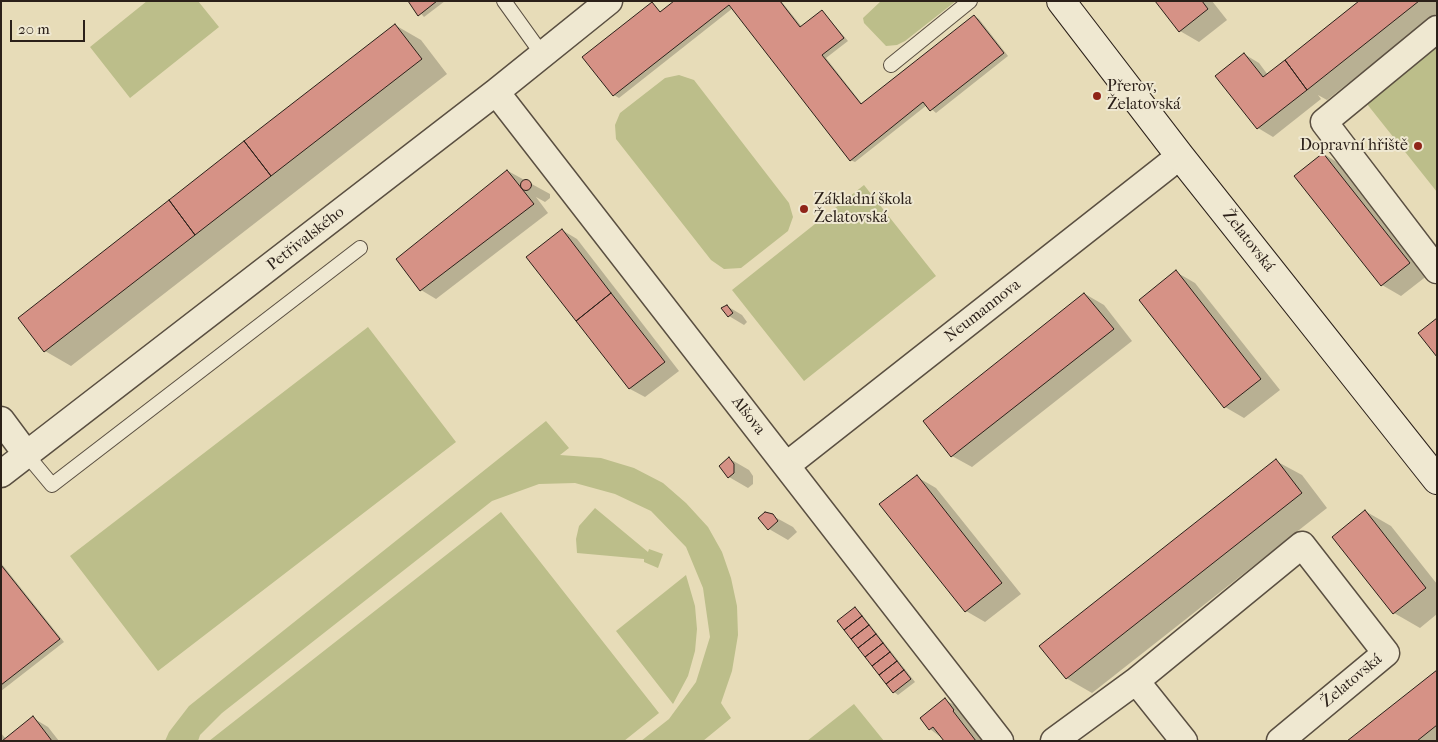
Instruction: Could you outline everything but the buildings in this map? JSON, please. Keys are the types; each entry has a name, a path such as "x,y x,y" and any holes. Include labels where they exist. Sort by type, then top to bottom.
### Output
{"main road":[{"name":"Želatovská","path":"1061,1 1180,156 1437,480"}],"street":[{"name":"Petřivalského","path":"1,474 496,92 609,1"},
{"path":"1437,29 1324,122 1437,270"},
{"name":"Alšova","path":"496,92 1000,741"},
{"name":"Neumannova","path":"786,465 1180,156"},
{"path":"1,420 27,455"},
{"name":"Želatovská","path":"1054,741 1136,681 1302,545 1386,653 1280,741"},
{"path":"1136,681 1184,741"}],"lane":[{"path":"504,1 542,54"},
{"path":"891,65 970,1"},
{"path":"27,455 52,485 360,248"}],"green space":[{"path":"147,1 198,1 219,27 130,98 90,47"},
{"path":"881,1 956,1 905,41 897,45 886,46 864,23 863,18"},
{"name":"Dopravní hřiště","path":"1437,43 1437,192 1363,99"},
{"path":"679,75 694,80 789,203 793,217 788,231 741,268 724,269 711,260 616,139 615,125 620,113 665,78"},
{"path":"864,185 936,276 804,381 732,290"},
{"path":"368,327 456,442 158,671 70,556"},
{"path":"546,421 569,448 560,455 601,458 634,468 663,483 686,503 708,527 722,552 731,578 737,606 738,635 732,671 721,703 731,718 703,741 641,741 669,719 696,682 710,637 703,588 686,547 651,511 615,494 575,483 539,484 492,501 222,713 200,735 198,741 165,741 169,732 189,706"},
{"path":"595,508 648,552 649,549 663,554 658,568 644,562 644,559 577,553 576,539 579,526"},
{"path":"501,512 659,713 624,741 209,741"},
{"path":"686,575 695,606 697,629 695,651 688,676 673,704 616,631"},
{"path":"854,704 884,741 807,741"}],"place":[{"name":"Přerov, Želatovská","path":"1097,96"},
{"name":"Dopravní hřiště","path":"1418,146"},
{"name":"Základní škola Želatovská","path":"804,209"}]}
